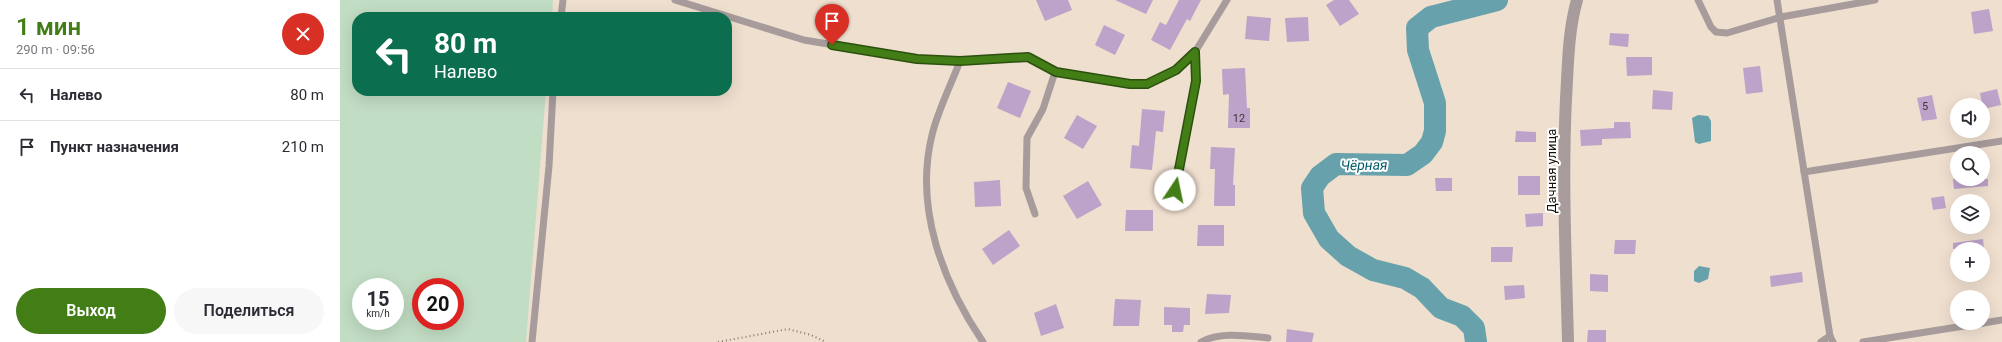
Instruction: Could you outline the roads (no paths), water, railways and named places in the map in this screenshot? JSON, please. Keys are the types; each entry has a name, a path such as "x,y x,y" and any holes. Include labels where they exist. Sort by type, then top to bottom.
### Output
{"street":[{"name":"Дачная улица","path":"1568,342 1564,204 1565,128 1572,17 1577,0"}],"lane":[{"path":"562,12 563,0"},
{"path":"675,0 714,12"},
{"path":"732,18 804,40 917,59 960,61 1028,57 1056,72 1130,84 1147,84 1176,70 1195,52 1227,0"},
{"path":"1698,0 1711,26 1716,32 1726,33 1781,18 1846,3 1875,0"},
{"path":"1777,0 1832,339 1821,342"},
{"path":"1175,190 1196,81 1195,52"},
{"path":"960,61 932,134 927,161 926,187 933,239 950,286 970,323 983,342"},
{"path":"1035,214 1026,188 1027,138 1043,109 1056,72"},
{"path":"532,342 549,166 553,96"},
{"path":"1804,172 2002,141"},
{"path":"1990,322 2002,320"},
{"path":"1863,342 1950,328"},
{"path":"1202,342 1219,336 1242,335 1268,338"}],"water":[{"path":"1698,115 1708,116 1711,121 1711,141 1699,144 1695,142 1692,118"},
{"path":"1699,266 1710,268 1708,279 1699,283 1694,281 1694,271"}],"waterway":[{"name":"Чёрная","path":"1476,342 1474,328 1462,316 1441,308 1422,288 1405,278 1373,270 1348,256 1329,239 1314,213 1312,188 1320,176 1336,164 1407,165 1423,154 1432,142 1435,131 1435,103 1418,50 1417,28 1431,17 1497,0"}]}
